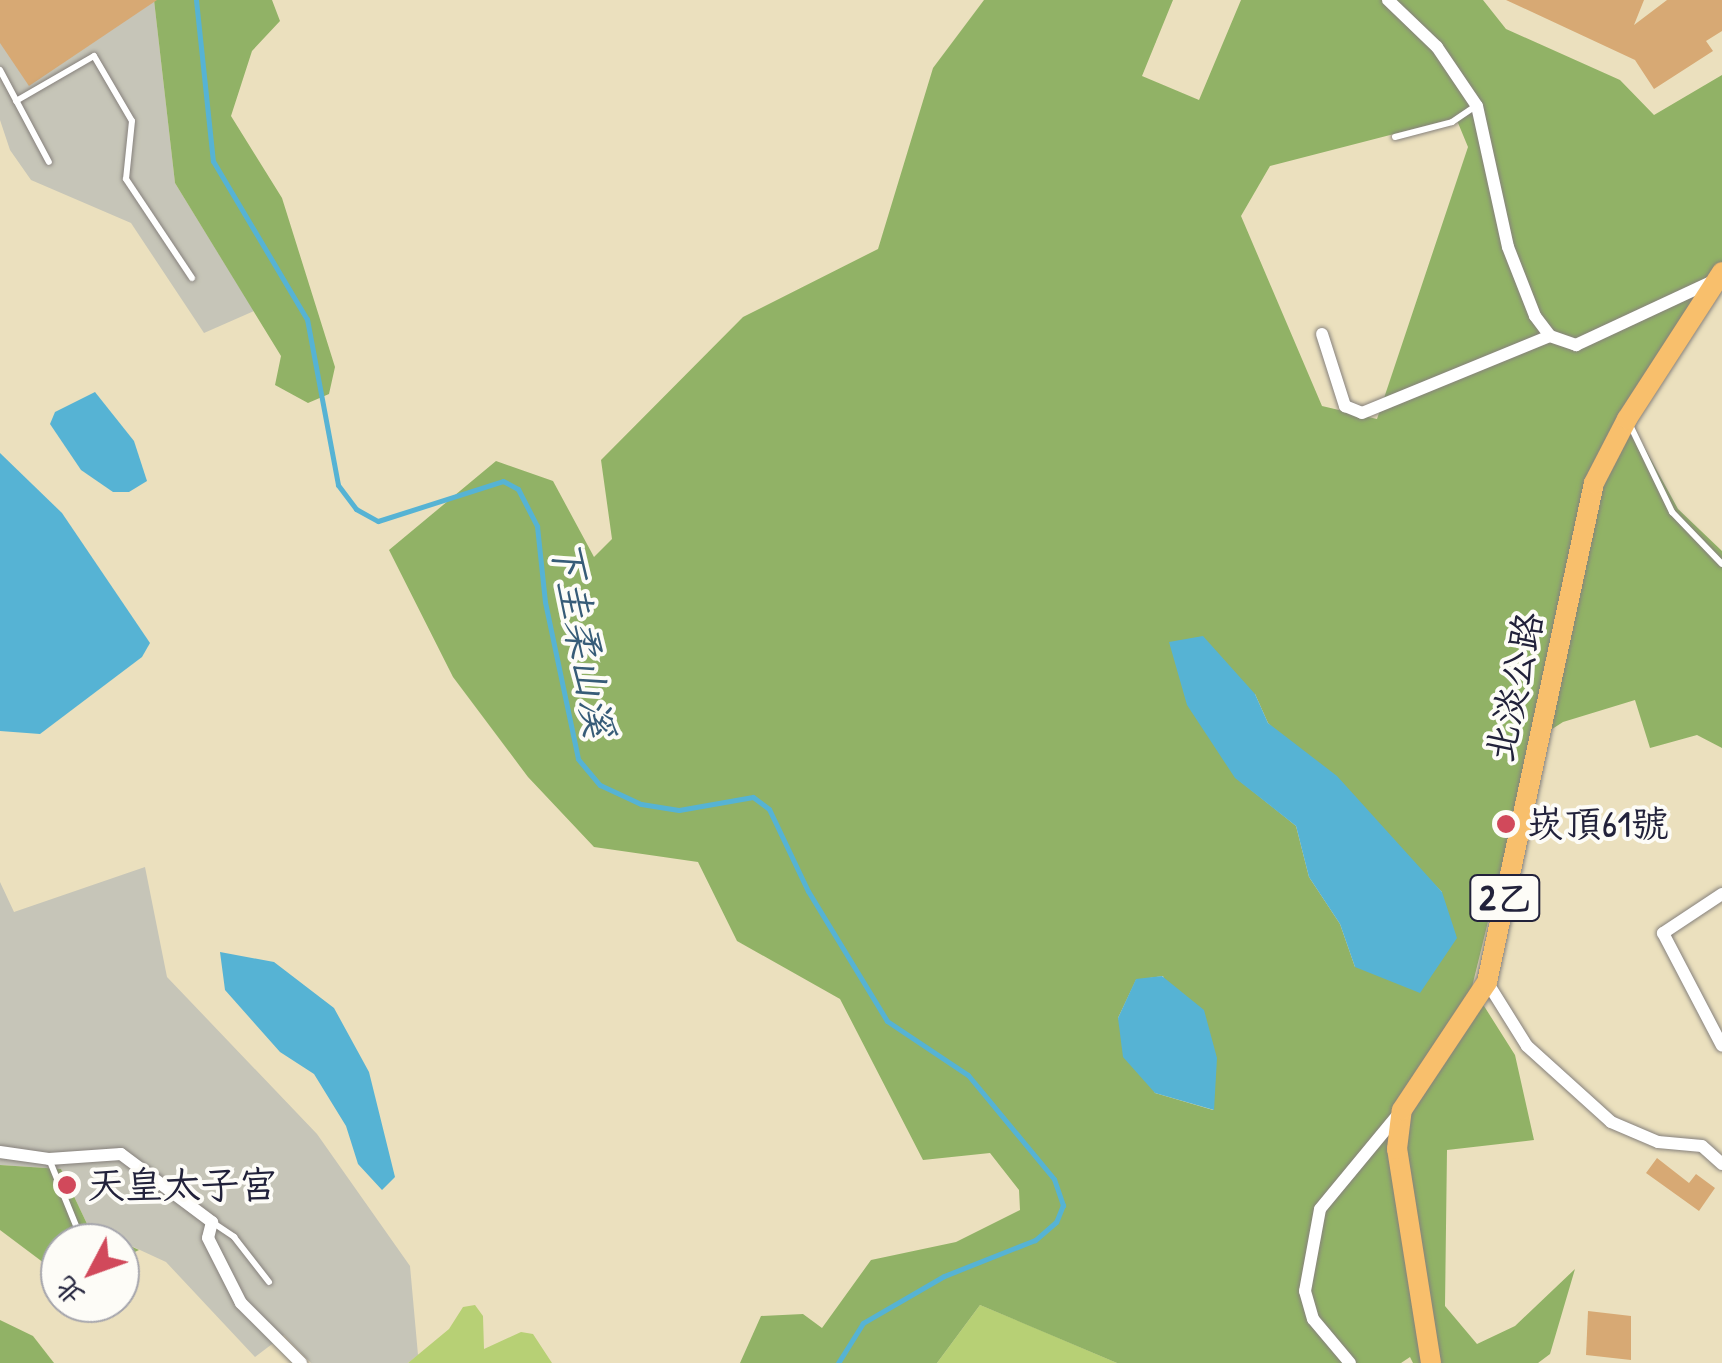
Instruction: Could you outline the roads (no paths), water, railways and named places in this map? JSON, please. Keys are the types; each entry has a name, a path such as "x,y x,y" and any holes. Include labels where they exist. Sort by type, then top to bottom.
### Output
{"main road":[{"name":"北淡公路","path":"1402,1110 1488,982 1594,483 1626,419 1720,275"},
{"path":"1402,1110 1398,1149 1431,1363"}],"street":[{"path":"1388,0 1436,46 1477,106 1508,247 1535,316 1550,336 1576,344 1720,275"},
{"path":"1322,334 1345,406 1362,413 1550,336"},
{"path":"1722,894 1662,932 1722,1046"},
{"path":"1488,982 1528,1046 1611,1122 1658,1142 1702,1146 1722,1164"},
{"path":"1350,1363 1313,1319 1305,1291 1320,1209 1402,1110"},
{"path":"0,1152 49,1159 121,1154 212,1222 208,1238 241,1303 301,1363"}],"lane":[{"path":"16,101 94,56 132,120 126,179 192,278"},
{"path":"0,70 50,162"},
{"path":"1395,137 1452,122 1477,106"},
{"path":"1626,419 1672,512 1722,564"},
{"path":"49,1159 75,1223"},
{"path":"212,1222 234,1237 269,1282"}],"water":[{"path":"95,392 134,441 147,481 129,492 113,492 81,470 50,424 55,412"},
{"path":"0,453 62,513 150,643 142,657 40,734 0,731"},
{"path":"1203,636 1255,694 1268,723 1337,776 1442,892 1457,938 1420,993 1355,967 1340,924 1309,877 1296,826 1235,778 1187,705 1169,642"},
{"path":"220,952 274,962 334,1008 369,1072 395,1177 382,1190 358,1164 346,1126 314,1074 280,1052 225,990"},
{"path":"1162,976 1204,1010 1217,1058 1214,1110 1155,1093 1123,1057 1118,1018 1136,979"}],"waterway":[{"name":"下圭柔山溪","path":"196,0 213,161 307,319 338,485 356,509 378,521 503,481 518,489 537,526 545,602 578,759 600,785 641,804 679,810 753,797 769,809 808,891 887,1021 968,1075 1054,1179 1063,1205 1056,1222 1035,1240 944,1276 863,1323 838,1363"}],"place":[{"name":"崁頂61號","path":"1506,824"},
{"name":"天皇太子宮","path":"67,1185"}]}
